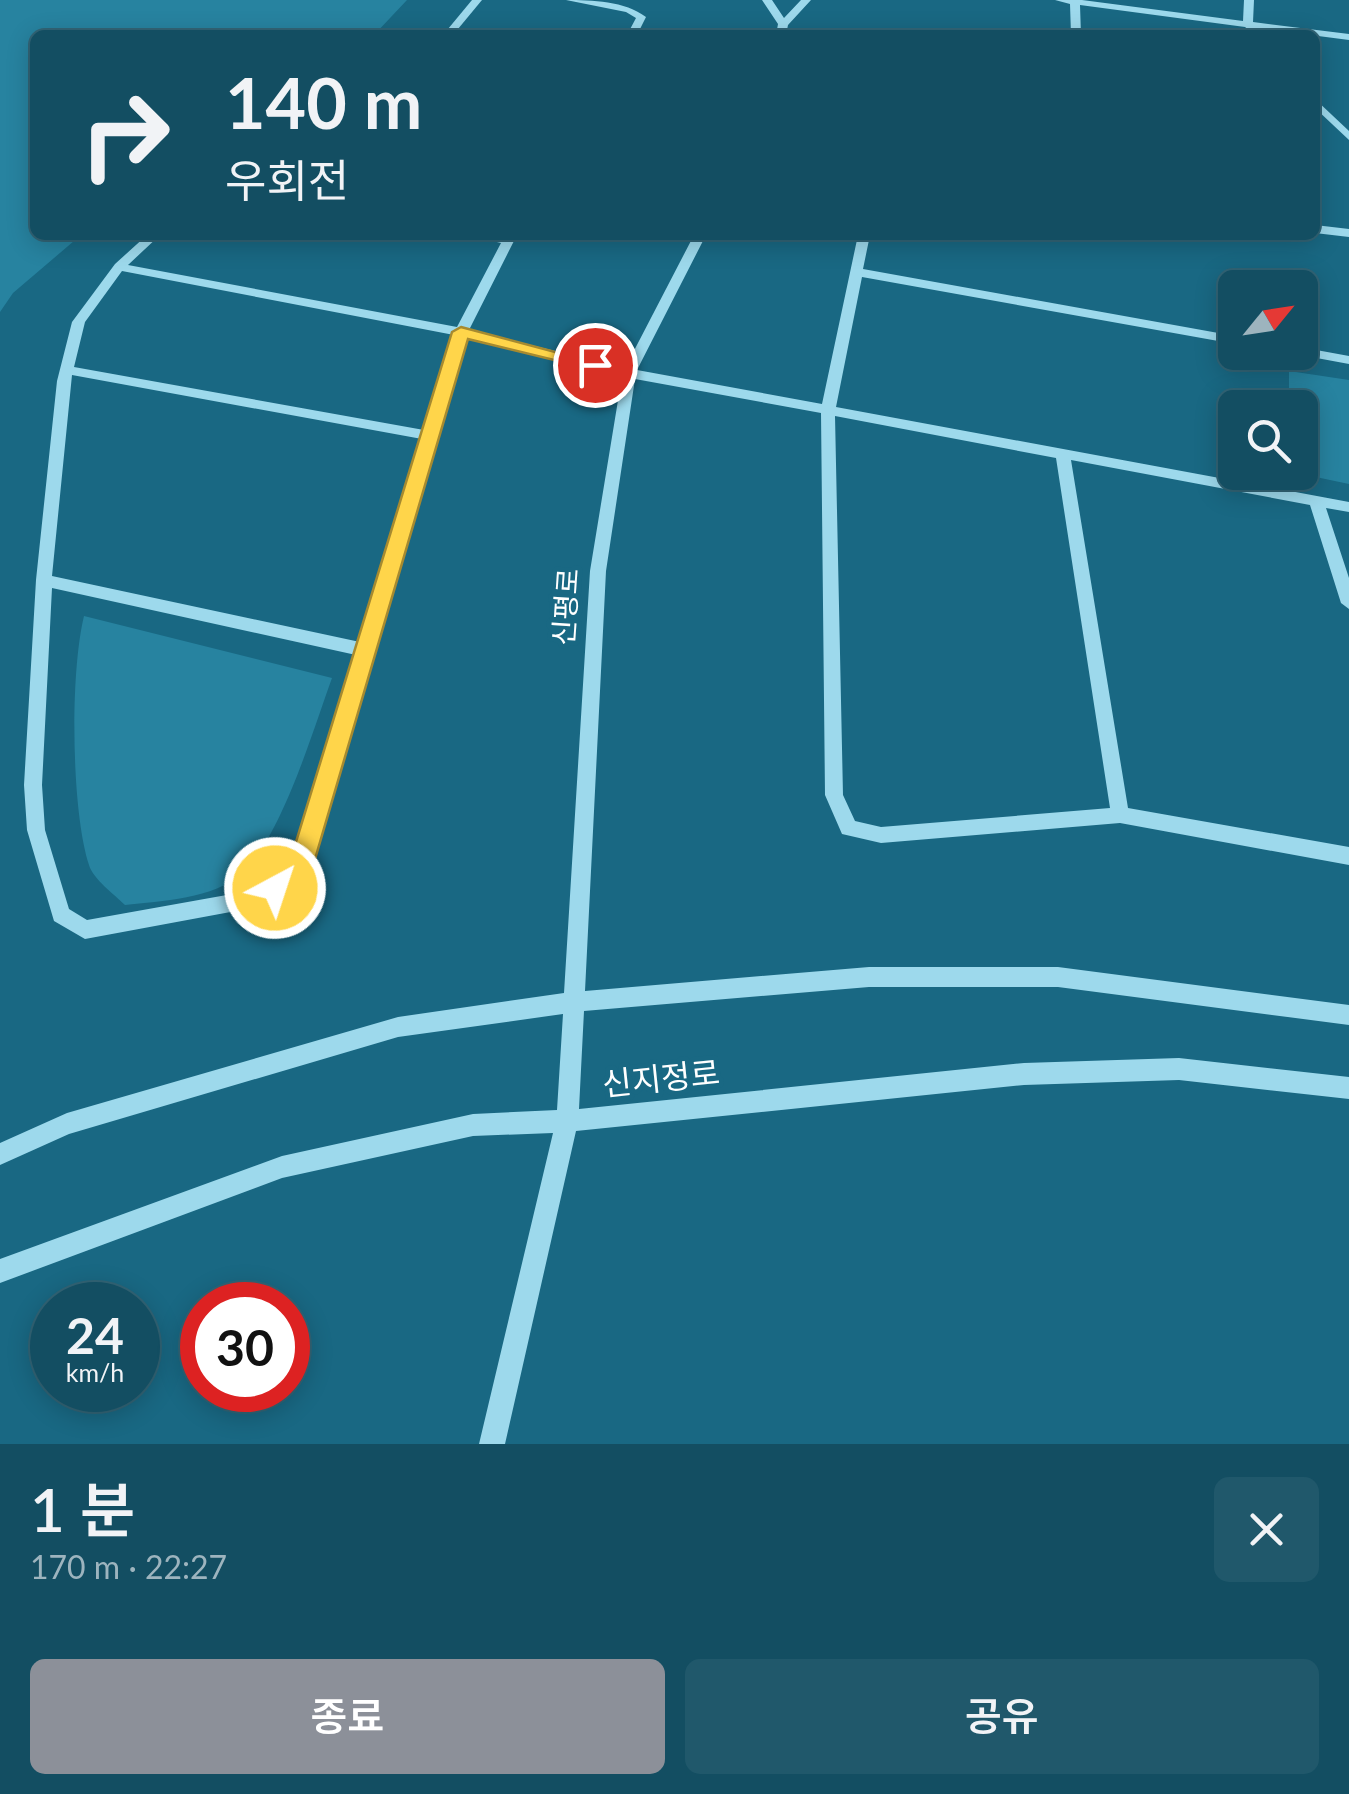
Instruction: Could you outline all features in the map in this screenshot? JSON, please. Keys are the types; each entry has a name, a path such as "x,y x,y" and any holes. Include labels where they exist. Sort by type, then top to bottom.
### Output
{"street":[{"path":"452,30 477,0"},
{"path":"572,0 629,10 641,17 634,30"},
{"path":"767,0 782,30 806,0"},
{"path":"1060,0 1298,30"},
{"path":"1249,0 1248,24 1253,30"},
{"path":"1075,1 1076,30"},
{"path":"1320,33 1349,36"},
{"path":"1320,110 1349,137"},
{"path":"1320,230 1348,235"},
{"path":"149,240 120,268 80,322 67,370 44,580 33,785 36,830 62,915 85,930 252,899 298,876 461,332 509,240"},
{"name":"신평로","path":"566,1121 598,571 629,373 697,240"},
{"path":"863,240 828,410 834,795 849,828 881,834 1120,815 1349,856"},
{"path":"120,268 461,332 629,373 1349,507"},
{"path":"857,272 1218,337"},
{"path":"1318,355 1349,360"},
{"path":"67,370 430,436"},
{"path":"1063,454 1120,815"},
{"path":"1316,501 1349,603"},
{"path":"44,580 365,650"},
{"path":"0,1154 67,1124 398,1027 574,1002 869,978 1058,977 1349,1014"},
{"name":"신지정로","path":"0,1271 282,1167 474,1125 566,1121 1024,1074 1180,1069 1349,1088"},
{"path":"492,1444 566,1121"}],"shaded area":[{"path":"0,0 407,0 379,30 30,30 30,240 75,240 13,293 0,312"},
{"path":"1289,371 1349,380 1349,484 1318,477 1318,390 1289,390"},
{"path":"84,616 332,678 283,809 257,856 230,882 186,897 125,905 91,870 83,841 74,741 76,671"}],"route":[{"path":"275,888 298,876 461,332 595,365"}]}
